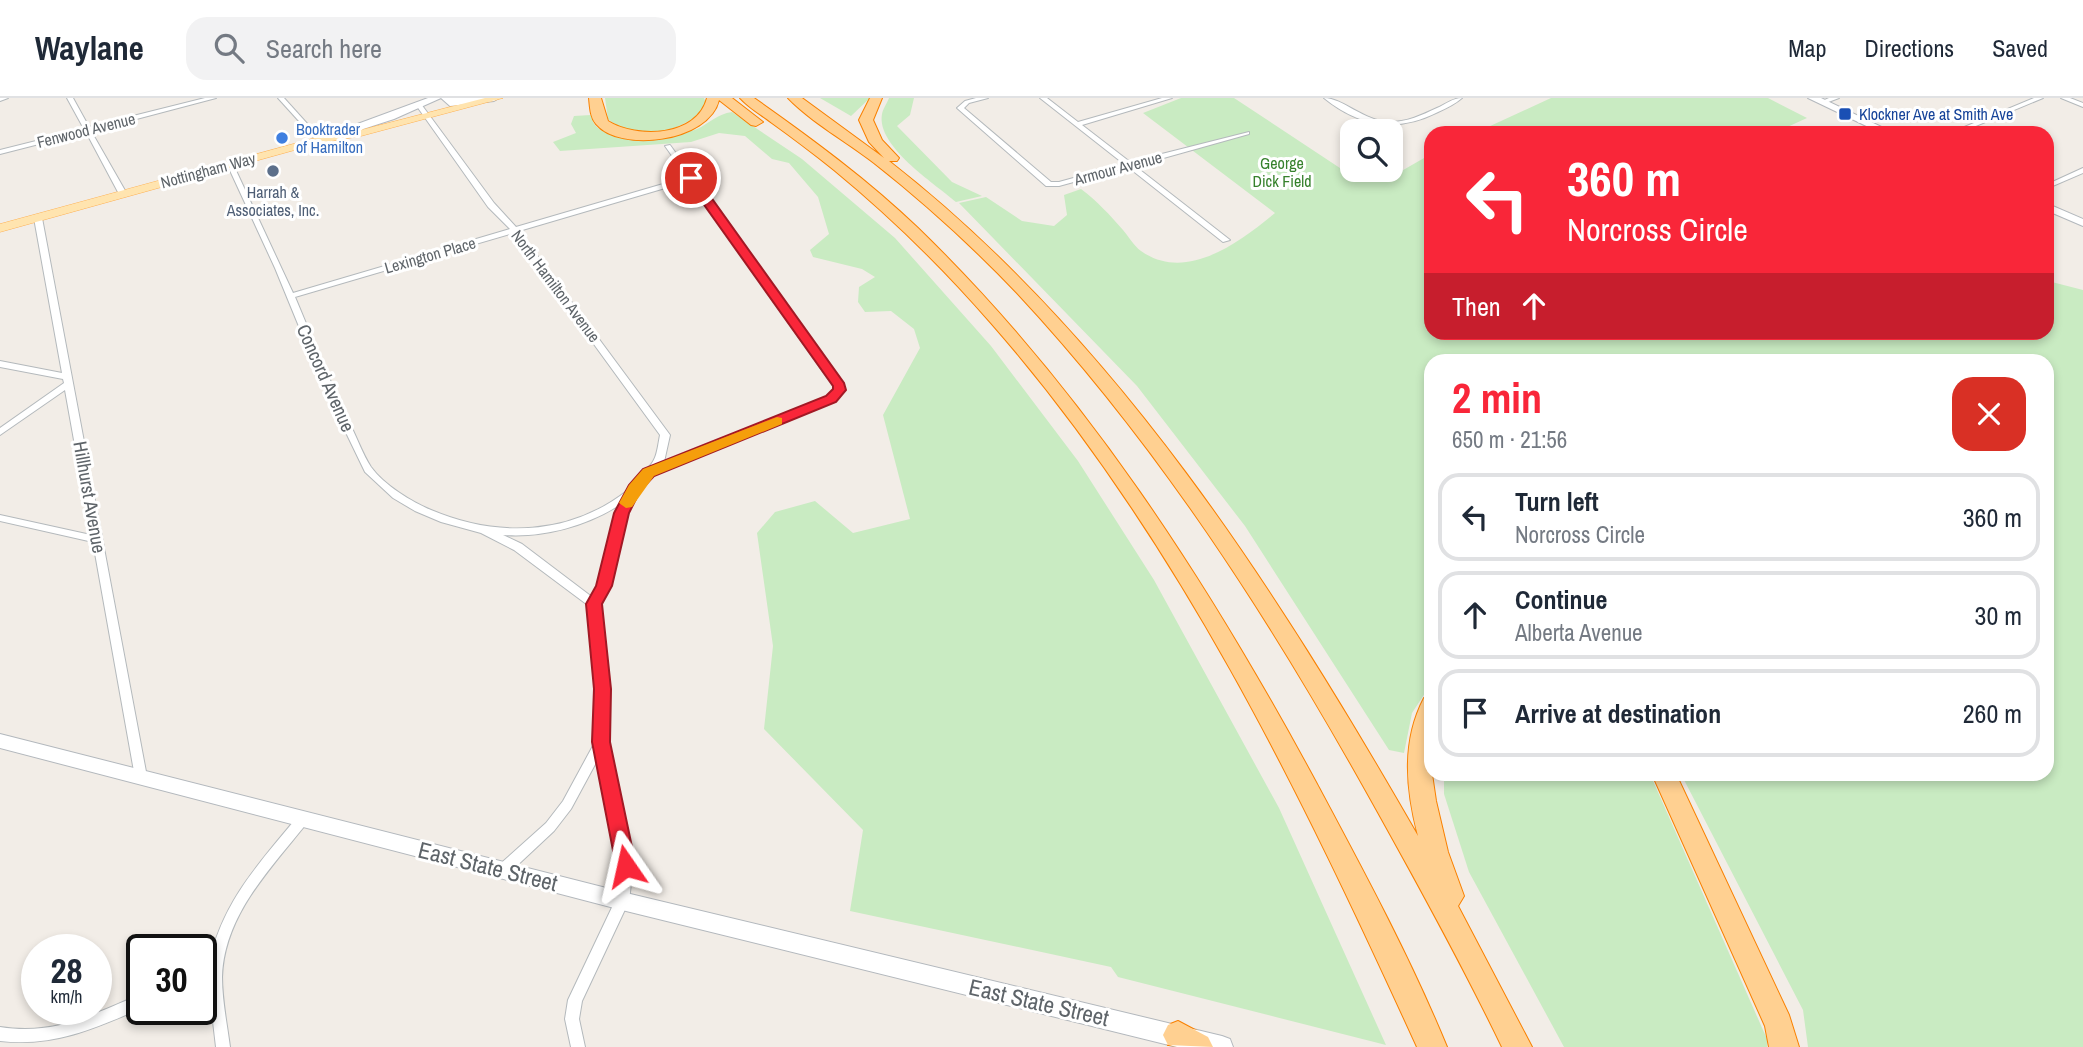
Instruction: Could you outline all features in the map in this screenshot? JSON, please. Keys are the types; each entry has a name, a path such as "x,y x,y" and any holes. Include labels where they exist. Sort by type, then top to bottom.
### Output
{"highway":[{"path":"595,98 598,117 605,126 620,133 642,135 675,132 693,126 708,115 712,109 713,98"},
{"path":"724,98 858,196 987,309"},
{"path":"746,98 853,177 914,232 987,309 1087,432 1149,519 1198,597 1283,746 1357,888 1432,1047"},
{"path":"794,98 911,186 985,253 1065,337 1132,416 1198,504 1271,611 1341,724 1430,881 1517,1047"},
{"path":"876,98 866,120 871,134 899,165 911,186"},
{"path":"1424,723 1422,790 1429,828 1454,904 1502,1017"},
{"path":"1667,781 1779,1025 1784,1047"}],"main road":[{"name":"Nottingham Way","path":"391,117 496,98"},
{"name":"Nottingham Way","path":"0,229 424,111"}],"street":[{"path":"70,98 123,194"},
{"name":"Fenwood Avenue","path":"0,152 213,98"},
{"path":"281,98 319,140 391,117"},
{"path":"424,111 436,98"},
{"path":"446,98 447,101 457,103 496,98"},
{"name":"Armour Avenue","path":"985,98 963,104 961,111 1049,184 1059,184 1247,133"},
{"path":"1043,98 1226,240"},
{"path":"1077,124 1169,98"},
{"path":"1327,98 1363,119 1386,124 1409,123 1459,98"},
{"path":"1818,100 1836,98"},
{"path":"1970,126 2040,98"},
{"path":"2064,98 2083,105"},
{"path":"1818,100 1874,126"},
{"name":"North Hamilton Avenue","path":"424,111 491,205 515,230 665,435 660,461 634,489"},
{"path":"648,472 831,399 837,395 839,386 668,146"},
{"name":"Concord Avenue","path":"230,164 327,385 368,470 396,496 445,520 484,530 524,532 564,526 603,510 634,489"},
{"path":"2054,183 2083,170"},
{"name":"Lexington Place","path":"290,296 691,178"},
{"path":"2054,210 2083,223"},
{"name":"Hillhurst Avenue","path":"38,218 141,777"},
{"path":"0,364 69,380"},
{"path":"0,432 69,380"},
{"path":"578,1047 572,1019 575,1000 622,901 626,866 601,742 603,689 594,604 604,586 620,515 634,489"},
{"path":"0,518 98,540"},
{"name":"Concord Avenue","path":"484,530 518,547 594,604"},
{"name":"East State Street","path":"0,741 622,901 1188,1041 1222,1047"},
{"path":"503,870 551,827 567,805 601,742"},
{"path":"217,961 226,925 239,902 303,819"},
{"path":"217,988 223,1047"},
{"path":"0,1034 30,1038 54,1035 79,1028 126,1008"}],"green space":[{"path":"605,98 704,98 706,103 693,118 672,129 637,134 625,131 608,119"},
{"path":"820,98 870,98 851,116"},
{"path":"889,98 914,98 910,115 897,126 952,182 982,196 956,202 908,163 888,139 883,126 882,114"},
{"name":"George Dick Field","path":"1181,98 1234,98 1340,168 1340,182 1403,182 1403,170 1424,158 1424,340 2054,340 2054,283 2083,290 2083,1047 1808,1047 1803,1010 1685,781 2054,781 2054,354 1424,354 1424,695 1412,713 1404,753 1389,750 1245,526 1137,386 959,203 986,197 1022,221 1054,226 1067,215 1064,195 1081,189 1108,214 1138,249 1158,260 1176,263 1212,255 1246,236 1275,213 1143,113"},
{"path":"1551,98 1768,98 1807,118 1789,126 1490,126"},
{"path":"732,112 802,159 895,238 991,346 1078,461 1154,580 1279,808 1386,1045 1118,977 1111,967 850,911 863,830 764,729 773,646 757,533 775,512 815,501 853,533 910,519 883,415 920,348 914,329 891,311 865,312 858,302 859,287 875,277 862,269 813,257 810,250 829,234 818,197 789,163 772,159 745,136 719,133 691,142 560,151 553,142 576,133 571,124 574,116 591,115 595,125 614,135 644,137 687,132"},
{"path":"1444,781 1653,781 1767,1039 1767,1047 1564,1047 1469,872 1444,794"}],"slow traffic":[{"path":"626,503 648,472 777,421"}],"place":[{"name":"Klockner Ave at Smith Ave","path":"1845,114"},
{"name":"Booktrader of Hamilton","path":"282,138"},
{"name":"Harrah & Associates, Inc.","path":"273,171"}],"route":[{"path":"626,866 601,742 603,689 594,604 604,586 621,513 634,489 648,472 831,399 839,390 839,386 691,178"}]}
